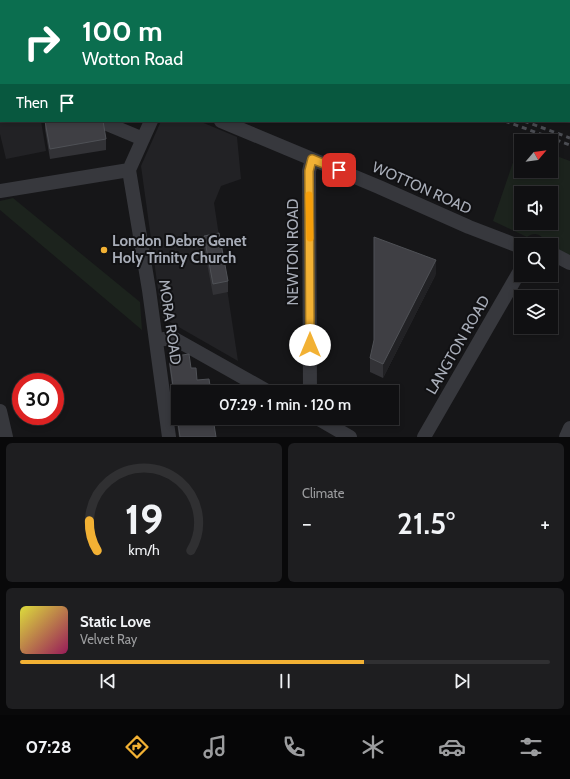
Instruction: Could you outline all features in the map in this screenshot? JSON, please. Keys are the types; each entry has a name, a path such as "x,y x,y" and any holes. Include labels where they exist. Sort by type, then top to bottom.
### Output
{"street":[{"path":"102,122 143,139"},
{"path":"0,191 130,170 151,122"},
{"name":"WOTTON ROAD","path":"223,122 469,227 514,244"},
{"name":"NEWTON ROAD","path":"310,385 309,171 312,159"},
{"name":"MORA ROAD","path":"130,170 156,340 168,437"},
{"path":"558,257 570,263"},
{"name":"LANGTON ROAD","path":"424,437 514,281"},
{"path":"156,340 173,338 257,385"},
{"path":"0,411 6,437"},
{"path":"329,425 350,437"},
{"path":"566,437 570,428"}],"shaded area":[{"path":"0,122 41,122 46,151 6,159 0,134"},
{"path":"161,122 201,122 237,137 241,179 221,186 214,203 238,361 163,318 141,166"},
{"path":"558,157 570,161 570,256 558,250 558,238 542,238 538,234 533,234 527,237 493,221 514,160 514,178 558,178"},
{"path":"13,198 140,302 142,330 0,210 0,201"}],"building":[{"path":"45,122 103,122 106,139 50,149"},
{"path":"219,233 228,281 213,284 204,236"},
{"path":"374,237 436,260 383,364 370,358 374,340"},
{"path":"189,354 191,368 196,368 197,380 209,379 210,385 173,385 169,357"},
{"path":"178,425 214,425 216,437 180,437"}],"railway":[{"path":"508,122 570,145"},
{"path":"527,122 570,138"}],"slow traffic":[{"path":"309,195 310,238"}],"place":[{"name":"London Debre Genet Holy Trinity Church","path":"104,250"}],"route":[{"path":"310,345 309,171 312,159 339,170"}]}
